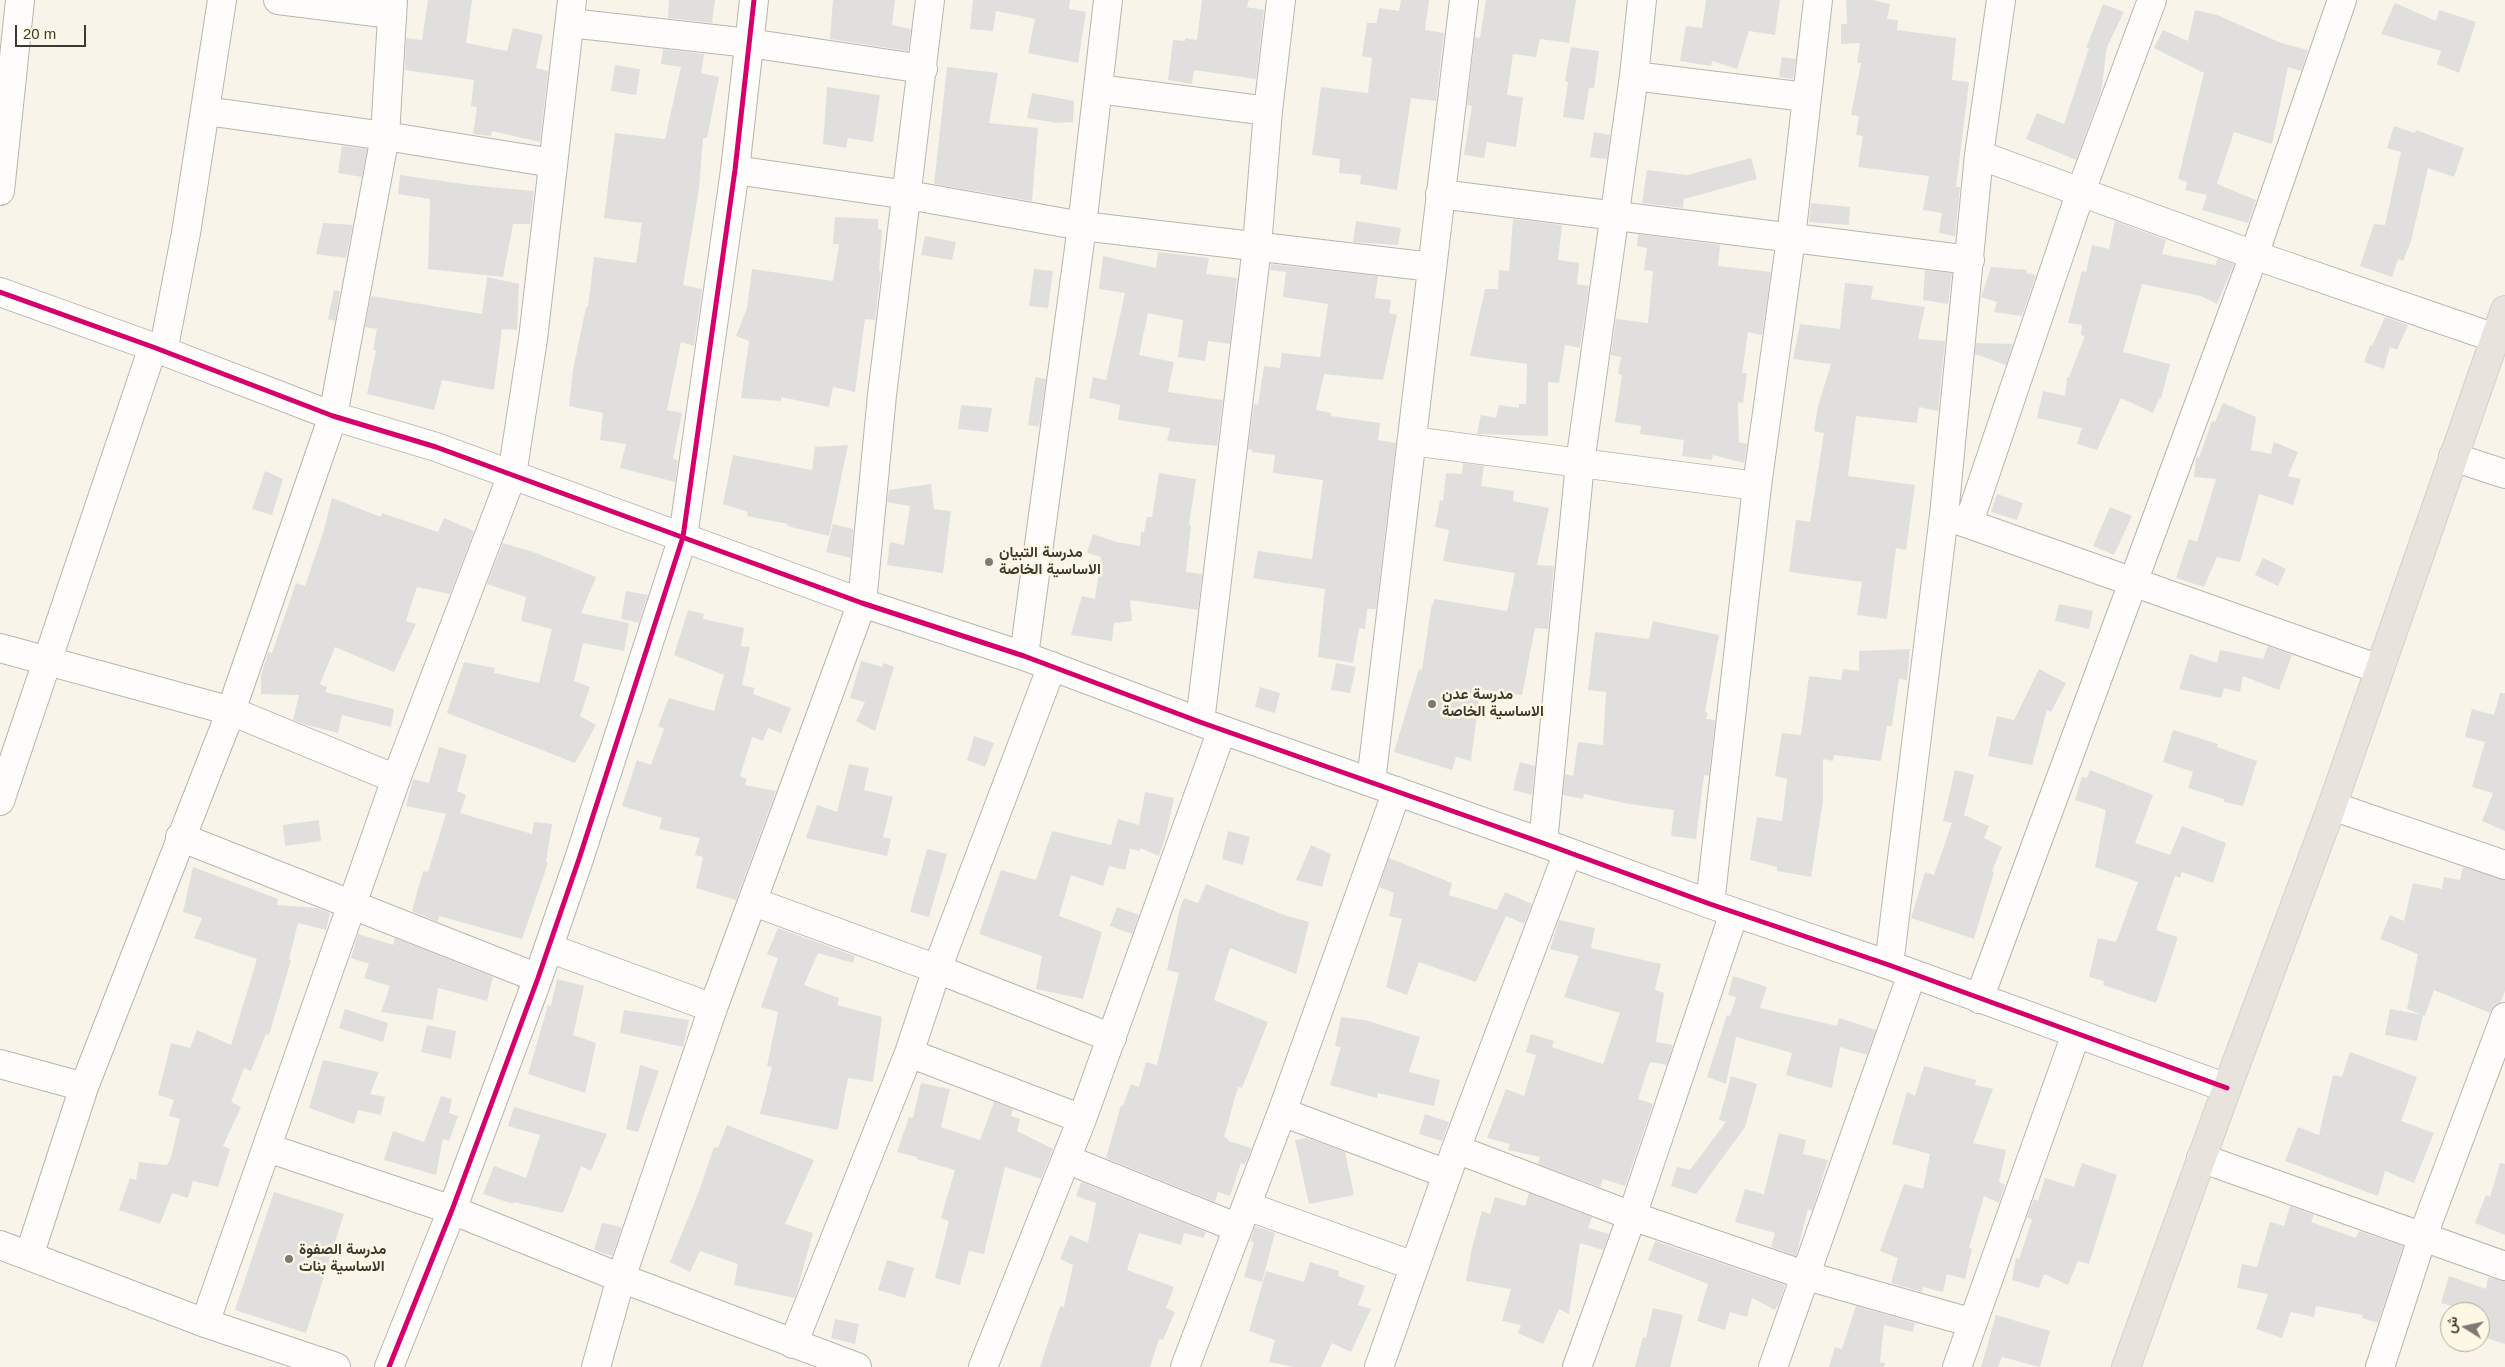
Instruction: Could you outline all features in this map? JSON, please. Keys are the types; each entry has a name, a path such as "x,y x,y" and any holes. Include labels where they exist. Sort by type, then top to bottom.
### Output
{"main road":[{"path":"2126,1367 2201,1158 2332,806 2505,310"}],"street":[{"path":"0,192 20,0"},
{"path":"0,801 5,771 158,349 206,111 222,0"},
{"path":"29,1256 84,1087 230,711 334,416 385,136 392,7 278,0"},
{"path":"389,1367 452,1210 549,948 683,537 735,170 754,0"},
{"path":"596,1367 621,1278 713,1008 754,902 862,603 882,395 908,195 930,0"},
{"path":"1024,656 1082,226 1108,0"},
{"path":"983,1367 1082,1119 1112,1038 1211,726 1257,246 1268,111 1281,0"},
{"path":"1371,782 1464,0"},
{"path":"1379,1367 1452,1161 1556,848 1580,463 1634,76 1642,0"},
{"path":"1577,1367 1632,1216 1722,909 1757,486 1791,238 1818,0"},
{"path":"1773,1367 1807,1276 1900,969 1956,519 1970,260 1979,155 2001,0"},
{"path":"1956,519 2152,0"},
{"path":"1979,999 2254,255 2342,0"},
{"path":"205,1323 396,779 512,475 534,339 571,12 749,43 923,69"},
{"path":"1634,76 1806,97"},
{"path":"1098,89 1268,111"},
{"path":"206,111 385,136 553,163"},
{"path":"1979,155 2254,255 2495,338"},
{"path":"735,170 908,195 1082,226 1432,267"},
{"path":"1440,194 1970,260"},
{"path":"0,292 158,349 334,416 436,447 862,603 1024,656 1211,726 1722,909 1900,969 2227,1088"},
{"path":"1412,441 1757,486"},
{"path":"2453,457 2505,474"},
{"path":"1956,519 2379,669"},
{"path":"0,648 230,711 396,779"},
{"path":"793,1344 909,1053 938,969 1052,666"},
{"path":"1185,1367 1282,1112 1397,792"},
{"path":"2332,806 2505,865"},
{"path":"180,837 352,903 538,978"},
{"path":"754,902 938,969 1112,1038"},
{"path":"549,948 713,1008"},
{"path":"2380,1367 2422,1238 2505,1017"},
{"path":"1957,1367 2076,1034"},
{"path":"909,1053 1082,1119"},
{"path":"0,1064 84,1087"},
{"path":"1282,1112 1632,1216 1807,1276 1973,1323"},
{"path":"268,1148 452,1210 621,1278 857,1367"},
{"path":"2201,1158 2505,1266"},
{"path":"1066,1159 1243,1217 1414,1266"},
{"path":"0,1245 205,1323 336,1367"}],"building":[{"path":"428,0 472,0 466,43 507,51 513,28 543,35 536,68 548,71 540,142 492,131 491,136 473,134 477,107 471,106 474,80 405,70 406,38 422,40"},
{"path":"669,0 715,0 712,23 668,18"},
{"path":"833,0 895,0 892,25 911,29 908,51 830,39"},
{"path":"973,0 1070,0 1069,9 1086,12 1078,63 1028,53 1035,19 996,11 993,31 970,29"},
{"path":"1202,0 1249,0 1247,7 1264,10 1256,79 1194,70 1192,84 1168,80 1173,40 1185,41 1185,38 1197,40"},
{"path":"1401,0 1429,0 1425,30 1444,33 1436,101 1411,98 1397,190 1360,184 1361,175 1339,173 1340,159 1312,155 1321,87 1368,93 1372,58 1362,56 1367,23 1377,23 1379,8 1399,11"},
{"path":"1486,0 1576,0 1569,43 1540,39 1536,57 1513,54 1507,95 1523,97 1516,147 1487,142 1484,158 1464,155 1472,106 1467,105 1475,37 1480,38"},
{"path":"1706,0 1780,0 1775,35 1749,31 1737,69 1712,61 1711,66 1680,61 1686,26 1702,28"},
{"path":"1846,0 1873,0 1890,4 1887,19 1898,20 1897,30 1956,38 1952,80 1969,82 1956,187 1960,187 1955,236 1939,233 1942,213 1923,210 1929,176 1858,167 1863,136 1856,135 1859,116 1851,115 1861,63 1857,63 1860,43 1841,44 1841,24 1847,24"},
{"path":"2395,3 2436,21 2439,10 2476,22 2459,73 2437,64 2441,51 2381,34"},
{"path":"2103,4 2124,12 2107,47 2101,92 2076,160 2026,139 2037,113 2064,124 2089,48 2086,48"},
{"path":"2195,10 2217,15 2281,43 2308,50 2301,71 2288,67 2272,144 2234,132 2217,184 2256,200 2248,223 2202,210 2207,195 2185,190 2187,182 2178,179 2204,73 2154,48 2163,30 2188,41"},
{"path":"1571,47 1599,51 1594,88 1589,88 1584,120 1563,117 1568,82 1565,81"},
{"path":"663,49 704,54 701,73 719,77 707,138 703,138 699,188 683,285 702,289 694,346 681,342 667,410 682,413 673,459 678,460 675,482 620,468 626,444 600,440 603,413 569,406 573,370 586,307 588,307 594,257 636,263 642,223 604,218 615,133 665,139 681,67 661,64"},
{"path":"1782,57 1796,59 1793,79 1779,77"},
{"path":"615,65 640,69 636,95 611,91"},
{"path":"947,67 998,73 989,123 1038,128 1032,201 934,184"},
{"path":"827,87 880,95 873,142 848,138 846,148 823,144"},
{"path":"1032,93 1074,101 1073,122 1057,123 1027,118"},
{"path":"2394,126 2415,133 2416,130 2464,148 2454,177 2428,168 2411,241 2403,261 2398,259 2392,277 2360,266 2374,224 2385,225 2401,152 2387,148"},
{"path":"1594,132 1610,135 1607,159 1590,157"},
{"path":"342,146 367,149 362,177 338,173"},
{"path":"1751,158 1757,179 1684,199 1683,208 1642,203 1647,170 1687,175"},
{"path":"400,175 470,185 534,191 530,224 513,224 503,277 428,269 430,199 398,194"},
{"path":"1811,203 1850,207 1849,225 1809,222"},
{"path":"835,217 878,219 878,229 882,230 879,271 881,271 875,320 865,319 855,392 833,387 829,407 781,397 781,401 741,398 749,341 736,336 747,308 752,269 833,281 839,244 833,244"},
{"path":"1513,219 1562,225 1558,260 1579,263 1577,284 1589,286 1580,348 1565,345 1559,383 1548,382 1548,436 1477,434 1481,415 1496,418 1499,405 1519,408 1519,404 1526,404 1527,364 1470,356 1485,289 1498,289 1499,270 1509,271"},
{"path":"1356,221 1401,228 1398,245 1353,242"},
{"path":"2115,221 2166,240 2162,254 2215,265 2218,258 2234,264 2217,304 2201,296 2142,284 2123,352 2170,364 2161,399 2159,399 2153,413 2121,398 2097,450 2077,444 2082,428 2037,418 2043,391 2065,396 2067,377 2069,377 2085,336 2081,335 2082,325 2068,323 2082,271 2086,272 2092,245 2109,249"},
{"path":"323,223 353,225 346,258 316,254"},
{"path":"1638,234 1720,245 1718,266 1771,272 1762,335 1748,332 1742,373 1747,373 1743,403 1738,402 1739,442 1747,444 1744,463 1713,455 1712,460 1682,456 1684,440 1640,434 1641,426 1615,422 1622,375 1618,374 1621,357 1611,355 1616,319 1648,323 1653,271 1644,270 1647,248 1637,246"},
{"path":"925,236 956,242 952,260 921,255"},
{"path":"1158,252 1209,258 1206,274 1237,278 1230,344 1208,341 1205,361 1178,357 1183,320 1148,313 1139,355 1174,362 1168,392 1223,400 1217,446 1167,441 1170,428 1118,420 1120,405 1089,398 1093,377 1106,380 1125,293 1099,289 1103,256 1156,268"},
{"path":"1271,264 1378,276 1375,298 1391,300 1389,313 1397,315 1383,380 1324,374 1316,410 1331,413 1331,416 1380,423 1378,440 1396,443 1376,609 1367,609 1365,629 1359,628 1353,663 1318,657 1325,589 1253,578 1258,551 1312,559 1323,480 1273,473 1275,455 1252,452 1252,450 1248,449 1254,404 1258,405 1264,366 1280,368 1282,353 1320,357 1328,304 1283,297 1286,272 1270,270"},
{"path":"1991,267 2027,270 2026,273 2036,275 2022,316 1994,312 1997,302 1981,297"},
{"path":"1034,269 1053,271 1048,308 1029,306"},
{"path":"1925,270 1952,273 1948,304 1923,300"},
{"path":"487,277 519,284 517,330 502,329 494,390 442,380 434,410 367,394 376,350 373,350 377,329 365,327 371,296 482,314"},
{"path":"1845,283 1873,286 1871,299 1925,307 1918,339 1945,341 1938,411 1919,407 1917,423 1856,416 1848,476 1915,485 1906,550 1896,548 1887,619 1857,615 1862,582 1789,572 1796,520 1810,522 1824,433 1814,431 1818,406 1831,364 1793,359 1800,324 1840,329"},
{"path":"334,290 340,291 335,321 328,319"},
{"path":"2385,317 2408,325 2397,350 2390,347 2384,369 2364,362 2370,345 2372,346"},
{"path":"1976,343 2013,344 2006,365 1975,354"},
{"path":"1035,377 1046,379 1039,427 1028,425"},
{"path":"2223,403 2256,417 2251,450 2271,454 2274,442 2298,452 2288,476 2301,479 2293,505 2259,494 2240,562 2217,557 2204,587 2176,578 2189,539 2197,542 2216,479 2194,477 2196,458 2199,458 2212,421 2215,422"},
{"path":"961,405 992,408 988,432 958,429"},
{"path":"848,445 829,536 787,526 788,524 747,516 748,512 723,504 733,455 812,470 815,447"},
{"path":"1463,463 1484,466 1481,486 1514,491 1513,501 1549,508 1537,565 1554,566 1548,629 1535,628 1522,695 1480,689 1471,761 1456,757 1452,770 1394,752 1419,669 1422,670 1431,608 1435,599 1507,611 1515,573 1443,561 1449,530 1435,527 1440,500 1443,501 1446,473 1462,474"},
{"path":"265,471 283,479 272,515 252,509"},
{"path":"1159,473 1196,479 1189,525 1191,525 1186,572 1202,574 1198,610 1130,600 1132,621 1114,623 1112,641 1071,635 1082,596 1095,599 1101,557 1087,553 1093,534 1117,542 1140,546 1141,532 1144,532 1147,517 1152,517"},
{"path":"931,484 934,509 951,511 943,573 887,565 890,542 904,545 910,506 887,502 889,490"},
{"path":"1997,494 2023,503 2017,520 1991,512"},
{"path":"332,498 381,517 382,513 438,532 444,518 474,531 450,594 417,587 406,621 416,624 394,672 335,647 320,684 327,687 325,692 394,709 391,727 342,715 338,733 293,720 299,695 261,694 261,676 268,652 272,653 296,583 305,586 324,530"},
{"path":"2110,507 2132,516 2114,555 2093,546"},
{"path":"833,524 853,529 851,558 826,552"},
{"path":"503,543 536,553 596,577 581,613 629,623 624,651 583,643 574,681 590,687 580,716 596,725 575,763 447,713 464,662 495,668 494,673 539,683 552,629 521,621 526,597 487,584"},
{"path":"2263,558 2286,569 2278,586 2255,575"},
{"path":"626,591 648,595 639,623 621,619"},
{"path":"2059,604 2093,611 2089,629 2055,621"},
{"path":"688,610 704,614 703,619 744,628 741,646 750,647 742,685 755,688 753,694 791,708 781,733 768,728 763,741 752,737 740,776 747,779 745,785 776,791 736,900 696,888 703,857 695,855 700,838 659,829 662,818 622,806 637,760 651,765 664,729 658,726 669,698 714,711 724,675 674,655"},
{"path":"1653,621 1719,635 1705,712 1708,713 1706,719 1715,720 1709,776 1704,775 1696,839 1671,836 1674,810 1629,804 1584,794 1583,799 1563,795 1565,774 1573,776 1578,742 1603,745 1606,692 1588,690 1595,632 1649,639"},
{"path":"2268,646 2292,655 2279,690 2243,676 2240,692 2224,688 2221,698 2179,689 2190,654 2217,663 2220,650 2263,659"},
{"path":"1910,649 1907,680 1899,679 1892,726 1887,726 1881,761 1834,755 1833,761 1823,759 1823,801 1811,877 1777,871 1777,867 1750,860 1757,817 1782,821 1787,779 1775,776 1782,733 1801,735 1809,676 1841,680 1843,669 1859,671 1859,651"},
{"path":"861,661 882,667 884,663 894,667 875,731 856,721 865,702 850,698"},
{"path":"1336,663 1356,667 1350,693 1331,690"},
{"path":"2039,669 2066,683 2051,712 2047,710 2032,765 1988,756 1997,716 2014,720"},
{"path":"1260,687 1280,693 1275,713 1255,707"},
{"path":"2500,693 2505,693 2505,831 2482,821 2493,793 2472,787 2485,742 2465,737 2472,709 2494,715"},
{"path":"2173,730 2218,744 2217,747 2257,761 2243,806 2224,802 2224,799 2188,788 2193,772 2163,762"},
{"path":"974,736 994,743 985,767 967,760"},
{"path":"439,747 467,755 457,791 466,795 460,813 532,834 534,822 552,824 546,862 548,863 522,939 439,916 438,922 412,911 423,871 428,872 446,814 406,806 413,779 429,783"},
{"path":"1520,762 1535,766 1532,795 1513,790"},
{"path":"849,764 869,768 864,790 893,797 883,837 891,839 887,856 806,838 817,805 837,812"},
{"path":"1955,770 1974,775 1964,815 1989,826 1984,838 2002,847 1992,871 1994,872 1974,939 1911,918 1925,872 1934,875 1952,823 1943,821"},
{"path":"2090,770 2153,795 2135,843 2170,855 2182,826 2226,843 2213,883 2182,872 2180,878 2175,876 2156,930 2177,937 2177,940 2156,1003 2103,985 2104,981 2089,977 2098,938 2116,942 2138,882 2095,867 2106,810 2075,800 2082,777 2087,778"},
{"path":"1145,792 1174,798 1166,835 1159,856 1140,848 1140,851 1130,849 1125,870 1109,866 1103,886 1071,875 1059,916 1102,932 1083,999 1036,989 1042,956 979,934 1001,870 1036,880 1052,831 1111,845 1118,819 1139,825"},
{"path":"319,820 321,841 285,846 283,825"},
{"path":"1228,831 1250,837 1243,865 1222,859"},
{"path":"1311,845 1331,854 1322,887 1296,880"},
{"path":"927,849 947,854 929,917 910,912"},
{"path":"1389,858 1452,883 1449,895 1497,910 1505,892 1532,904 1524,924 1506,916 1476,982 1419,962 1407,995 1386,987 1402,919 1389,916 1394,893 1379,887"},
{"path":"193,867 278,899 277,905 317,908 330,913 326,930 298,923 289,959 291,960 269,1035 266,1034 251,1071 244,1068 231,1102 241,1107 223,1146 230,1149 218,1187 193,1181 188,1198 172,1193 160,1224 119,1210 130,1178 136,1180 139,1162 167,1165 171,1157 180,1119 169,1116 174,1100 158,1095 171,1043 190,1048 197,1030 231,1045 257,959 194,938 202,918 183,912"},
{"path":"2463,867 2505,880 2505,991 2500,1003 2495,1005 2490,1013 2434,990 2425,1016 2407,1009 2418,954 2380,939 2390,915 2404,921 2413,883 2442,889 2444,877 2460,880"},
{"path":"1206,884 1287,916 1309,922 1296,974 1230,948 1214,1000 1268,1022 1242,1088 1238,1087 1224,1137 1228,1141 1252,1148 1245,1165 1241,1163 1230,1196 1218,1192 1215,1202 1106,1158 1121,1105 1123,1106 1131,1084 1139,1087 1146,1062 1157,1065 1179,973 1167,970 1180,908 1184,898 1198,903"},
{"path":"1117,907 1139,915 1132,934 1110,926"},
{"path":"1559,920 1595,928 1591,948 1661,964 1655,990 1664,993 1656,1042 1673,1045 1667,1065 1650,1062 1638,1099 1653,1104 1625,1186 1603,1179 1600,1187 1538,1164 1540,1157 1508,1150 1510,1144 1487,1138 1506,1089 1524,1096 1536,1055 1526,1052 1531,1034 1554,1041 1552,1047 1603,1064 1620,1013 1564,997 1579,956 1550,949"},
{"path":"778,928 855,956 853,963 818,953 804,985 839,998 837,1005 882,1017 873,1082 848,1078 838,1130 760,1114 772,1067 767,1066 778,1012 761,1007 778,958 767,954"},
{"path":"358,934 393,945 395,938 493,977 487,1001 438,988 433,1020 381,1012 390,986 364,978 369,964 351,958"},
{"path":"1733,976 1767,987 1760,1008 1837,1026 1839,1018 1876,1030 1867,1055 1840,1047 1832,1088 1786,1075 1792,1053 1736,1037 1726,1084 1707,1077 1727,1015 1730,1016 1736,997 1728,995"},
{"path":"557,979 584,986 573,1035 596,1043 585,1093 528,1074 548,1005 551,1006"},
{"path":"345,1009 388,1023 383,1042 339,1028"},
{"path":"2390,1009 2423,1015 2417,1041 2385,1035"},
{"path":"624,1010 689,1020 683,1047 620,1033"},
{"path":"1341,1017 1365,1020 1420,1037 1409,1072 1440,1080 1434,1106 1378,1093 1377,1098 1330,1085 1341,1047 1335,1046"},
{"path":"427,1025 456,1031 451,1059 421,1052"},
{"path":"2350,1052 2417,1077 2401,1121 2434,1133 2414,1183 2385,1171 2378,1196 2285,1161 2298,1127 2319,1135 2333,1075 2342,1077"},
{"path":"323,1060 379,1072 370,1094 385,1097 381,1115 358,1110 354,1124 309,1108"},
{"path":"640,1065 659,1071 638,1132 626,1129"},
{"path":"1924,1066 1976,1080 1975,1085 1993,1089 1973,1143 2006,1150 1999,1182 2005,1185 1999,1203 1984,1196 1969,1248 1972,1249 1965,1279 1947,1274 1943,1292 1923,1287 1922,1292 1891,1283 1898,1258 1880,1251 1904,1184 1923,1189 1930,1154 1892,1144 1907,1092 1915,1096"},
{"path":"1731,1076 1757,1084 1745,1127 1696,1194 1671,1186 1677,1167 1690,1170 1726,1122 1719,1120"},
{"path":"921,1083 950,1089 941,1127 980,1140 994,1102 1013,1109 1011,1116 1020,1119 1017,1131 1053,1149 1041,1179 1005,1167 984,1254 969,1251 960,1285 935,1278 949,1221 941,1218 955,1170 897,1152 909,1117 913,1118"},
{"path":"441,1096 452,1099 449,1113 458,1116 449,1141 443,1139 436,1175 384,1160 393,1131 424,1142"},
{"path":"514,1107 607,1134 591,1171 581,1166 563,1213 513,1202 513,1204 483,1194 494,1166 526,1178 540,1135 508,1126"},
{"path":"1425,1114 1449,1122 1442,1141 1419,1134"},
{"path":"727,1125 814,1160 785,1224 813,1233 795,1298 734,1285 738,1264 700,1251 690,1272 670,1262 698,1194 714,1147 718,1148"},
{"path":"1779,1133 1806,1140 1803,1154 1828,1160 1812,1211 1808,1209 1796,1256 1771,1247 1775,1233 1735,1222 1745,1189 1764,1194"},
{"path":"1307,1138 1345,1152 1354,1195 1309,1204 1295,1140"},
{"path":"2082,1163 2117,1175 2089,1264 2078,1261 2068,1285 2044,1274 2039,1288 2012,1280 2016,1258 2019,1259 2032,1220 2027,1217 2034,1199 2038,1201 2045,1178 2074,1187"},
{"path":"2500,1163 2505,1164 2505,1235 2475,1223 2486,1195 2490,1197"},
{"path":"1081,1182 1206,1232 1204,1238 1184,1233 1181,1245 1139,1233 1127,1270 1174,1287 1166,1308 1175,1312 1163,1340 1159,1339 1150,1367 1040,1367 1060,1306 1064,1307 1073,1265 1060,1259 1070,1235 1088,1243 1096,1203 1076,1196"},
{"path":"274,1192 344,1214 306,1333 235,1310"},
{"path":"1529,1193 1592,1217 1588,1228 1609,1234 1603,1250 1580,1243 1569,1314 1559,1309 1543,1344 1518,1333 1521,1325 1502,1321 1511,1289 1466,1281 1471,1252 1482,1211 1490,1214 1495,1197 1525,1206"},
{"path":"2290,1206 2314,1215 2311,1222 2356,1238 2359,1231 2403,1246 2378,1323 2362,1318 2363,1315 2316,1306 2314,1317 2291,1312 2282,1338 2256,1329 2268,1294 2237,1288 2242,1264 2257,1267 2270,1222 2284,1226"},
{"path":"602,1223 622,1227 612,1256 594,1250"},
{"path":"1255,1226 1275,1233 1262,1282 1244,1277 1254,1242 1250,1241"},
{"path":"1655,1241 1785,1285 1780,1301 1775,1310 1752,1298 1747,1317 1730,1312 1725,1330 1697,1321 1708,1284 1648,1260"},
{"path":"887,1260 914,1268 905,1298 878,1290"},
{"path":"1310,1262 1339,1271 1338,1276 1365,1286 1358,1305 1371,1309 1351,1352 1332,1343 1321,1367 1294,1367 1269,1362 1275,1340 1249,1331 1266,1271 1304,1282"},
{"path":"2449,1276 2486,1289 2488,1277 2505,1281 2505,1344 2490,1339 2490,1302 2441,1302"},
{"path":"1856,1306 1915,1323 1913,1332 1884,1325 1880,1362 1885,1363 1884,1367 1829,1367 1835,1347 1842,1349"},
{"path":"1653,1308 1683,1315 1670,1367 1635,1367 1643,1337 1646,1338"},
{"path":"1996,1315 2050,1331 2040,1367 2002,1357 1998,1367 1981,1367"},
{"path":"835,1319 859,1324 855,1344 831,1338"}],"cycle path":[{"path":"389,1367 452,1210 538,978 579,859 683,537 735,170 754,0"},
{"path":"0,292 153,347 333,416 436,447 862,603 1024,656 1200,722 1710,904 1889,965 2227,1088"}],"place":[{"name":"مدرسة التبيان الاساسية الخاصة","path":"989,562"},
{"name":"مدرسة عدن الاساسية الخاصة","path":"1432,704"},
{"name":"مدرسة الصفوة الاساسية بنات","path":"289,1259"}]}
